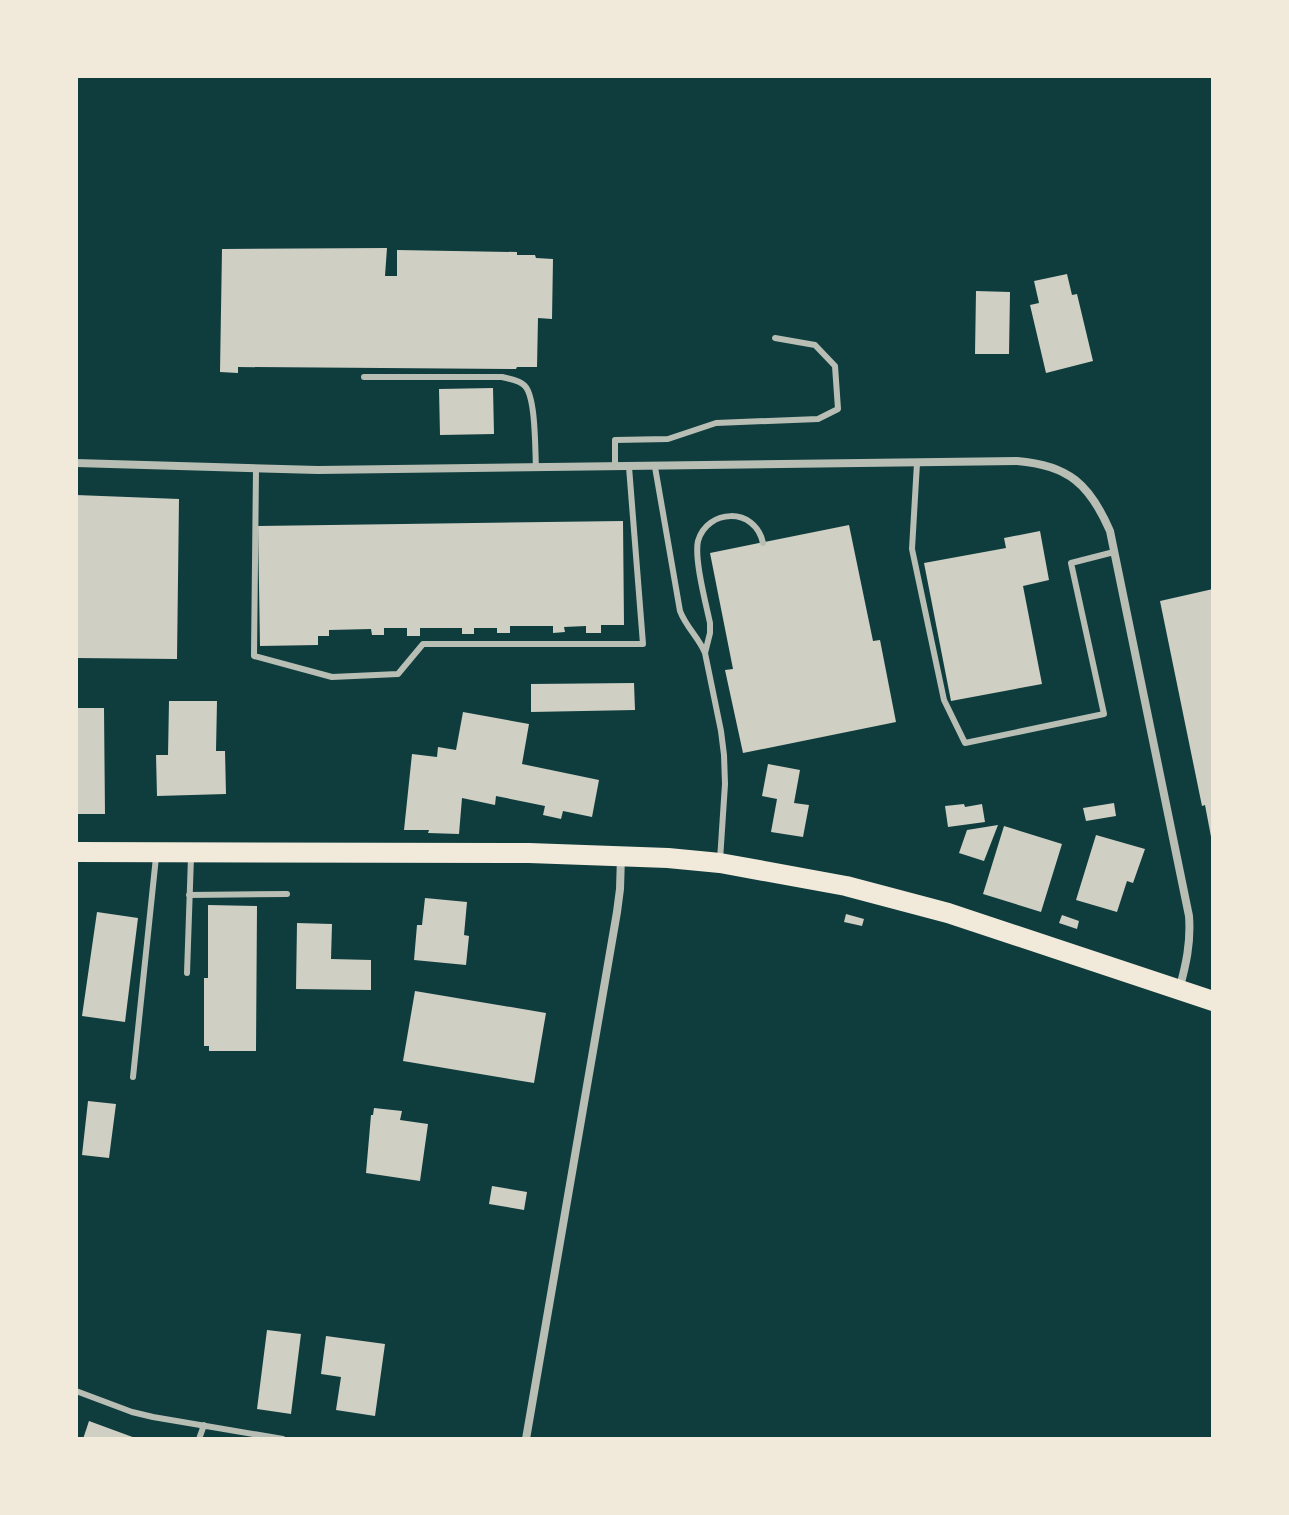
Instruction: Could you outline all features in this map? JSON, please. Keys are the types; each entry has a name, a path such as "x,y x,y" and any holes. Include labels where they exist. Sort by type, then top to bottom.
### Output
{"main road":[{"path":"76,852 529,853 720,863 846,886 923,906 1213,1001"}],"street":[{"path":"76,463 318,470 1017,461 1050,466 1065,473 1092,496 1110,531 1189,916 1191,938 1179,990"},
{"path":"526,1439 617,912 621,856"}],"lane":[{"path":"615,467 615,440 668,439 716,423 818,419 838,409 835,366 815,345 775,338"},
{"path":"364,377 502,377 523,383 530,393 536,468"},
{"path":"917,463 912,549 944,700 965,743 1104,714 1071,563 1114,552"},
{"path":"256,469 254,656 332,677 398,674 423,644 643,644 629,467"},
{"path":"655,467 680,611 684,623 705,653 721,731 725,784 720,863"},
{"path":"705,653 710,623 697,553 703,530 718,519 746,518 759,530 763,543"},
{"path":"133,1077 156,853"},
{"path":"187,973 191,853"},
{"path":"189,895 287,894"},
{"path":"76,1391 132,1412 242,1435 283,1439"},
{"path":"199,1439 204,1425"}],"building":[{"path":"387,248 385,276 397,276 397,250 517,252 517,255 553,259 552,319 538,318 537,367 238,367 238,373 220,372 222,249"},
{"path":"1067,274 1072,295 1077,294 1093,361 1046,373 1030,305 1039,303 1034,281"},
{"path":"976,291 1010,292 1009,354 975,354"},
{"path":"493,388 494,434 440,435 439,389"},
{"path":"76,495 179,499 177,659 76,658"},
{"path":"623,521 624,625 601,625 601,633 586,633 586,626 564,627 565,632 553,633 553,626 510,626 510,633 497,633 497,628 474,628 474,634 462,634 462,628 420,628 420,636 407,636 407,628 384,628 384,635 372,635 371,629 329,630 329,636 318,636 318,645 260,646 258,526"},
{"path":"849,525 873,641 880,640 896,722 743,753 725,670 733,669 710,553"},
{"path":"1040,531 1049,580 1023,586 1042,684 951,701 924,563 1006,548 1004,538"},
{"path":"1213,589 1213,841 1212,842 1160,601"},
{"path":"634,683 635,710 531,712 531,684"},
{"path":"169,701 217,701 216,751 225,751 226,794 157,796 156,755 168,755"},
{"path":"76,708 104,708 105,814 76,814"},
{"path":"463,712 529,724 522,764 599,780 592,817 563,811 561,819 543,815 545,806 496,796 495,805 462,798 459,834 404,830 412,754 437,757 438,747 456,750"},
{"path":"768,764 800,770 794,803 809,805 803,837 771,832 777,799 762,796"},
{"path":"1114,803 1116,816 1086,821 1083,808"},
{"path":"964,804 965,807 982,804 985,822 948,827 945,806"},
{"path":"998,825 984,861 959,853 967,830"},
{"path":"1004,826 1062,844 1041,912 983,894"},
{"path":"1096,835 1145,849 1133,883 1127,881 1117,912 1076,900"},
{"path":"425,898 467,902 464,935 469,936 466,965 414,960 417,925 422,925"},
{"path":"208,905 257,906 256,1051 209,1051 209,1046 204,1046"},
{"path":"97,912 138,918 125,1022 82,1016"},
{"path":"846,914 864,919 862,926 844,922"},
{"path":"1062,915 1079,921 1077,929 1059,923"},
{"path":"297,923 332,924 331,959 371,960 371,990 296,989"},
{"path":"415,991 546,1013 534,1083 403,1061"},
{"path":"88,1101 116,1104 109,1158 82,1155"},
{"path":"374,1108 402,1111 400,1120 428,1124 420,1181 366,1173"},
{"path":"492,1186 527,1192 524,1210 489,1204"},
{"path":"267,1330 301,1334 291,1414 257,1409"},
{"path":"326,1336 385,1344 375,1416 336,1410 341,1377 321,1374"},
{"path":"89,1421 138,1439 83,1439"}]}
